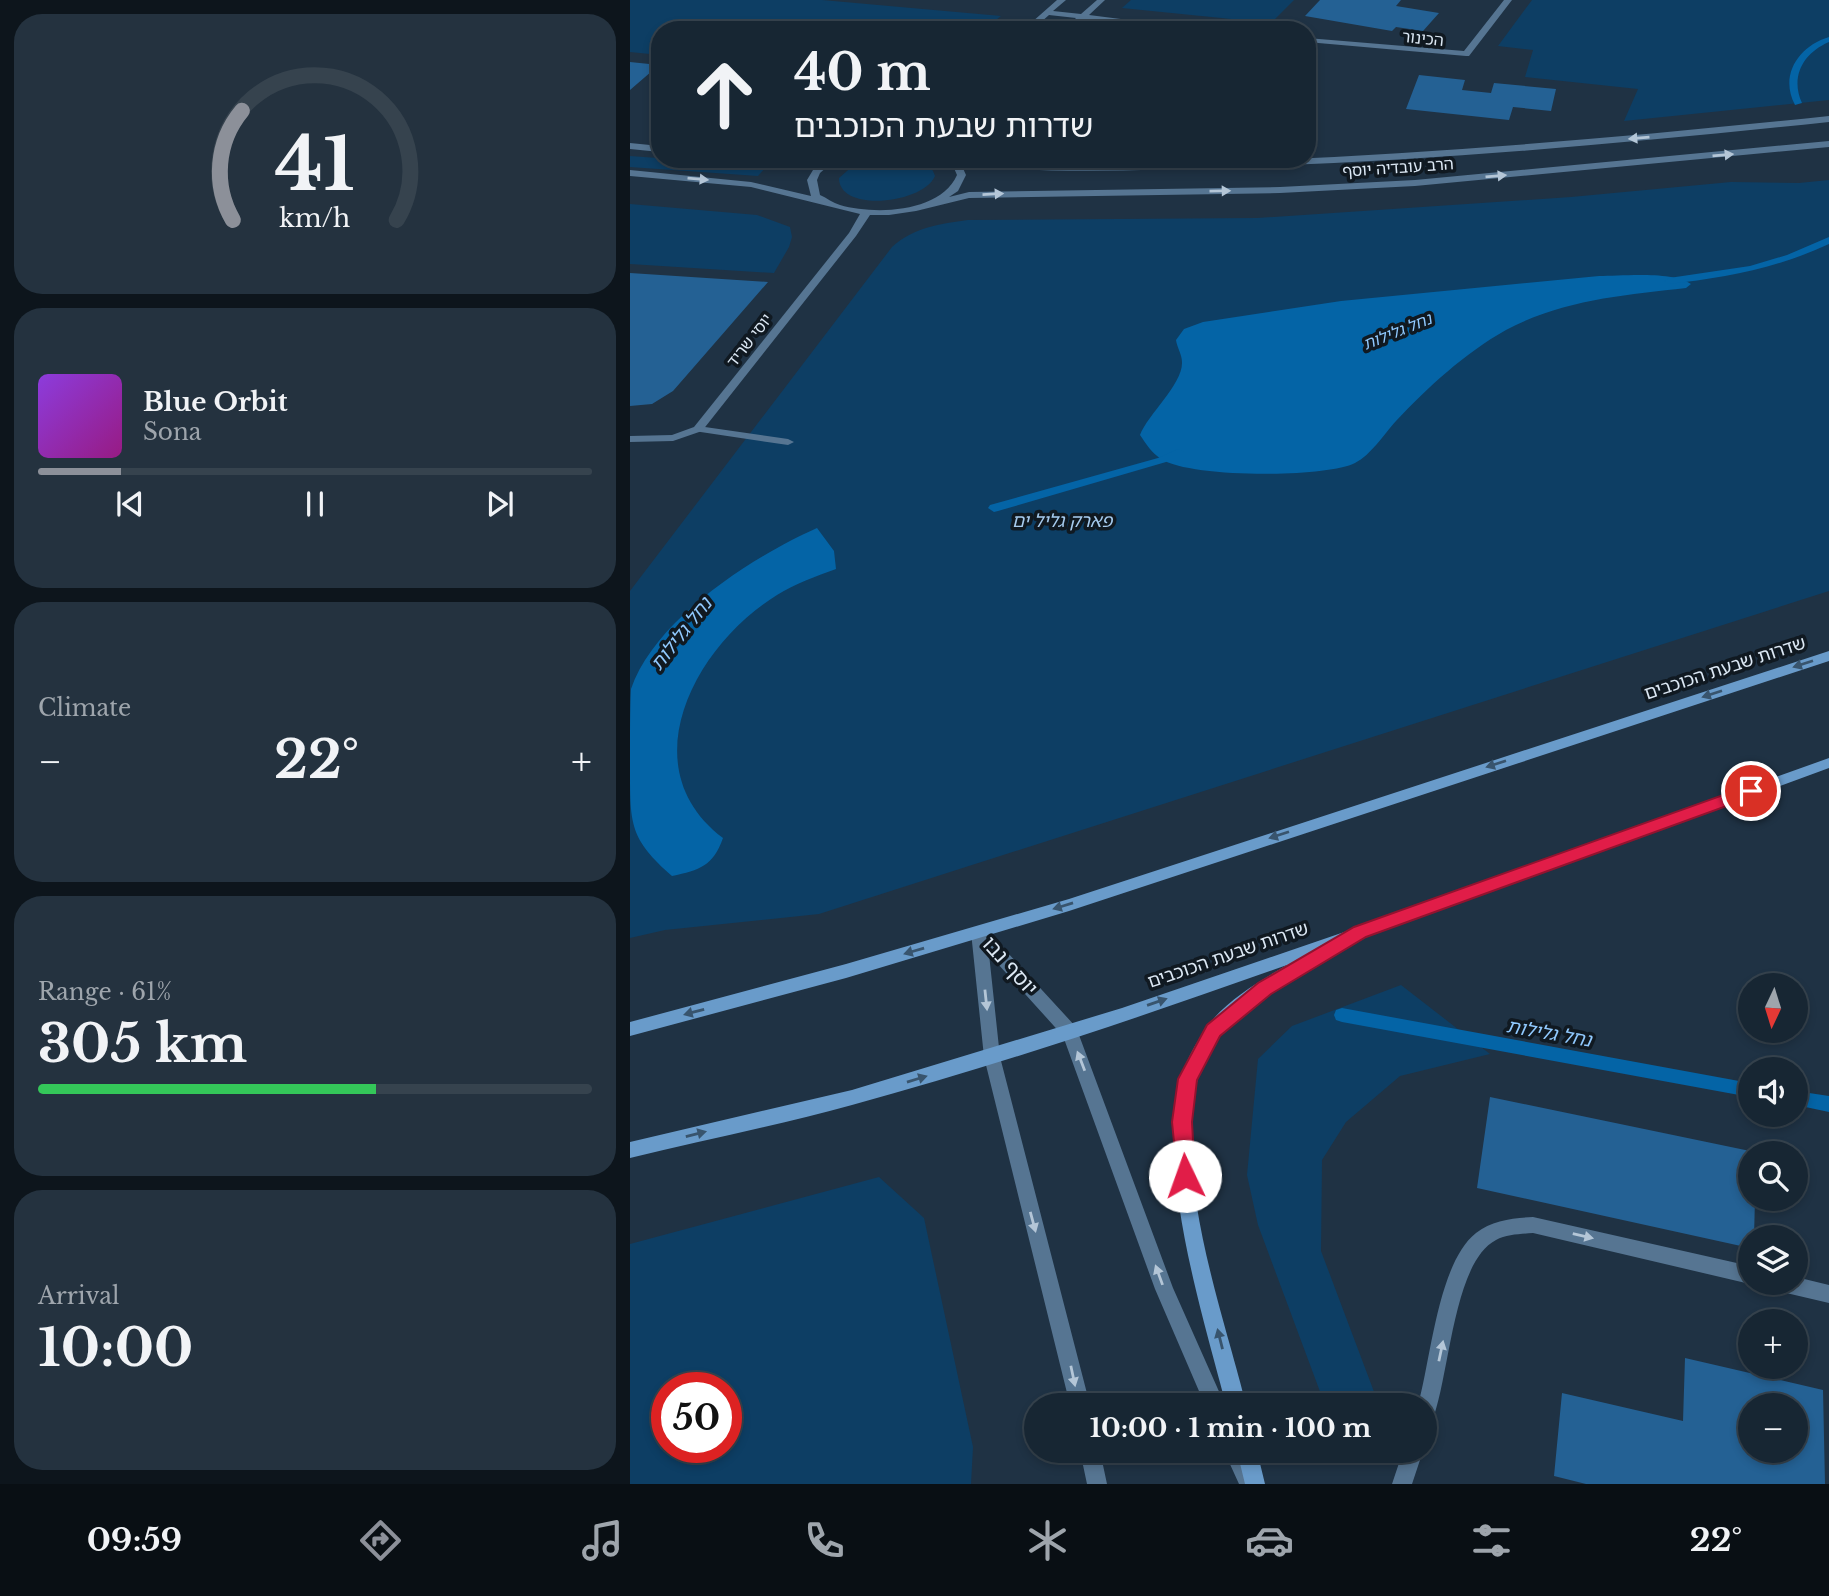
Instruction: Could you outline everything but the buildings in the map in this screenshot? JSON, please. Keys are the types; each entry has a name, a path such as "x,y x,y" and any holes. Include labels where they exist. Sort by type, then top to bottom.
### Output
{"main road":[{"name":"שדרות שבעת הכוכבים","path":"630,1029 979,932 1829,656"},
{"name":"שדרות שבעת הכוכבים","path":"630,1150 878,1090 1070,1032 1360,932 1829,762"},
{"path":"1233,1393 1186,1203 1182,1122 1187,1079 1213,1031 1264,988 1360,932"},
{"path":"1250,1463 1255,1484"}],"street":[{"path":"1038,21 1062,0"},
{"path":"1078,21 1101,0"},
{"name":"הכינור","path":"1316,41 1466,54 1508,0"},
{"path":"1047,13 1120,21"},
{"name":"הרב עובדיה יוסף","path":"1316,162 1512,149 1829,119"},
{"name":"הרב עובדיה יוסף","path":"824,202 838,209 866,213 903,212 969,195 1267,190 1415,183 1829,144"},
{"path":"630,146 651,148"},
{"path":"821,168 812,180 816,195 824,202"},
{"path":"926,206 955,189 961,180 961,168"},
{"path":"630,173 759,185 789,190 824,202"},
{"name":"יוסי שריד","path":"698,429 853,234 866,213"},
{"path":"630,439 673,438 698,429 788,442"},
{"name":"יוסף נבו","path":"979,932 1070,1032 1164,1289 1209,1393"},
{"name":"יוסף נבו","path":"979,932 992,1057 1077,1393"},
{"path":"1430,1393 1460,1268 1479,1241 1504,1227 1533,1224 1738,1272"},
{"path":"1808,1289 1829,1294"},
{"path":"1093,1463 1097,1484"},
{"path":"1239,1463 1249,1484"},
{"path":"1402,1484 1409,1463"}],"green space":[{"path":"630,0 822,0 1001,16 995,21 651,21 651,54 630,52"},
{"path":"1131,0 1294,0 1273,21 1122,8"},
{"path":"1532,0 1829,0 1829,100 1624,121 1638,89 1525,77 1533,50 1498,46"},
{"path":"630,156 651,158 651,168 765,168 758,176 630,167"},
{"path":"850,168 931,168 935,176 927,186 915,193 882,201 852,196 843,189 839,178"},
{"name":"פארק גליל ים","path":"1829,180 1829,591 819,914 665,930 630,938 630,591 900,240 928,228 968,220 1257,218 1571,197 1731,182 1799,183"},
{"path":"630,204 757,215 790,227 792,237 774,273 630,264"},
{"path":"1401,985 1490,1054 1400,1076 1346,1122 1322,1160 1321,1251 1374,1393 1321,1393 1258,1225 1247,1175 1258,1059 1292,1026"},
{"path":"879,1177 924,1218 973,1447 971,1484 630,1484 630,1244"}],"water":[{"path":"1599,276 1672,277 1691,284 1686,288 1617,296 1571,305 1506,330 1476,349 1434,383 1408,408 1372,450 1355,463 1339,468 1288,473 1199,470 1161,459 1140,435 1181,371 1182,359 1176,340 1184,329 1203,322 1341,301"},
{"path":"817,528 834,551 836,569 784,591 747,617 720,645 699,676 684,709 677,744 681,778 695,810 723,838 710,861 698,869 672,876 640,841 632,818 631,689 643,663 661,638 683,615 736,573 791,540"}],"waterway":[{"name":"נחל גלילות","path":"1798,103 1792,83 1797,64 1811,49 1829,39"},
{"name":"נחל גלילות","path":"1669,281 1710,276 1771,263 1829,240"},
{"name":"נחל גלילות","path":"994,508 1162,460 1178,452"},
{"name":"נחל גלילות","path":"1342,1015 1738,1088"},
{"name":"נחל גלילות","path":"1808,1100 1829,1104"}],"route":[{"path":"1185,1176 1182,1122 1187,1079 1213,1031 1264,988 1360,932 1751,791"}]}
